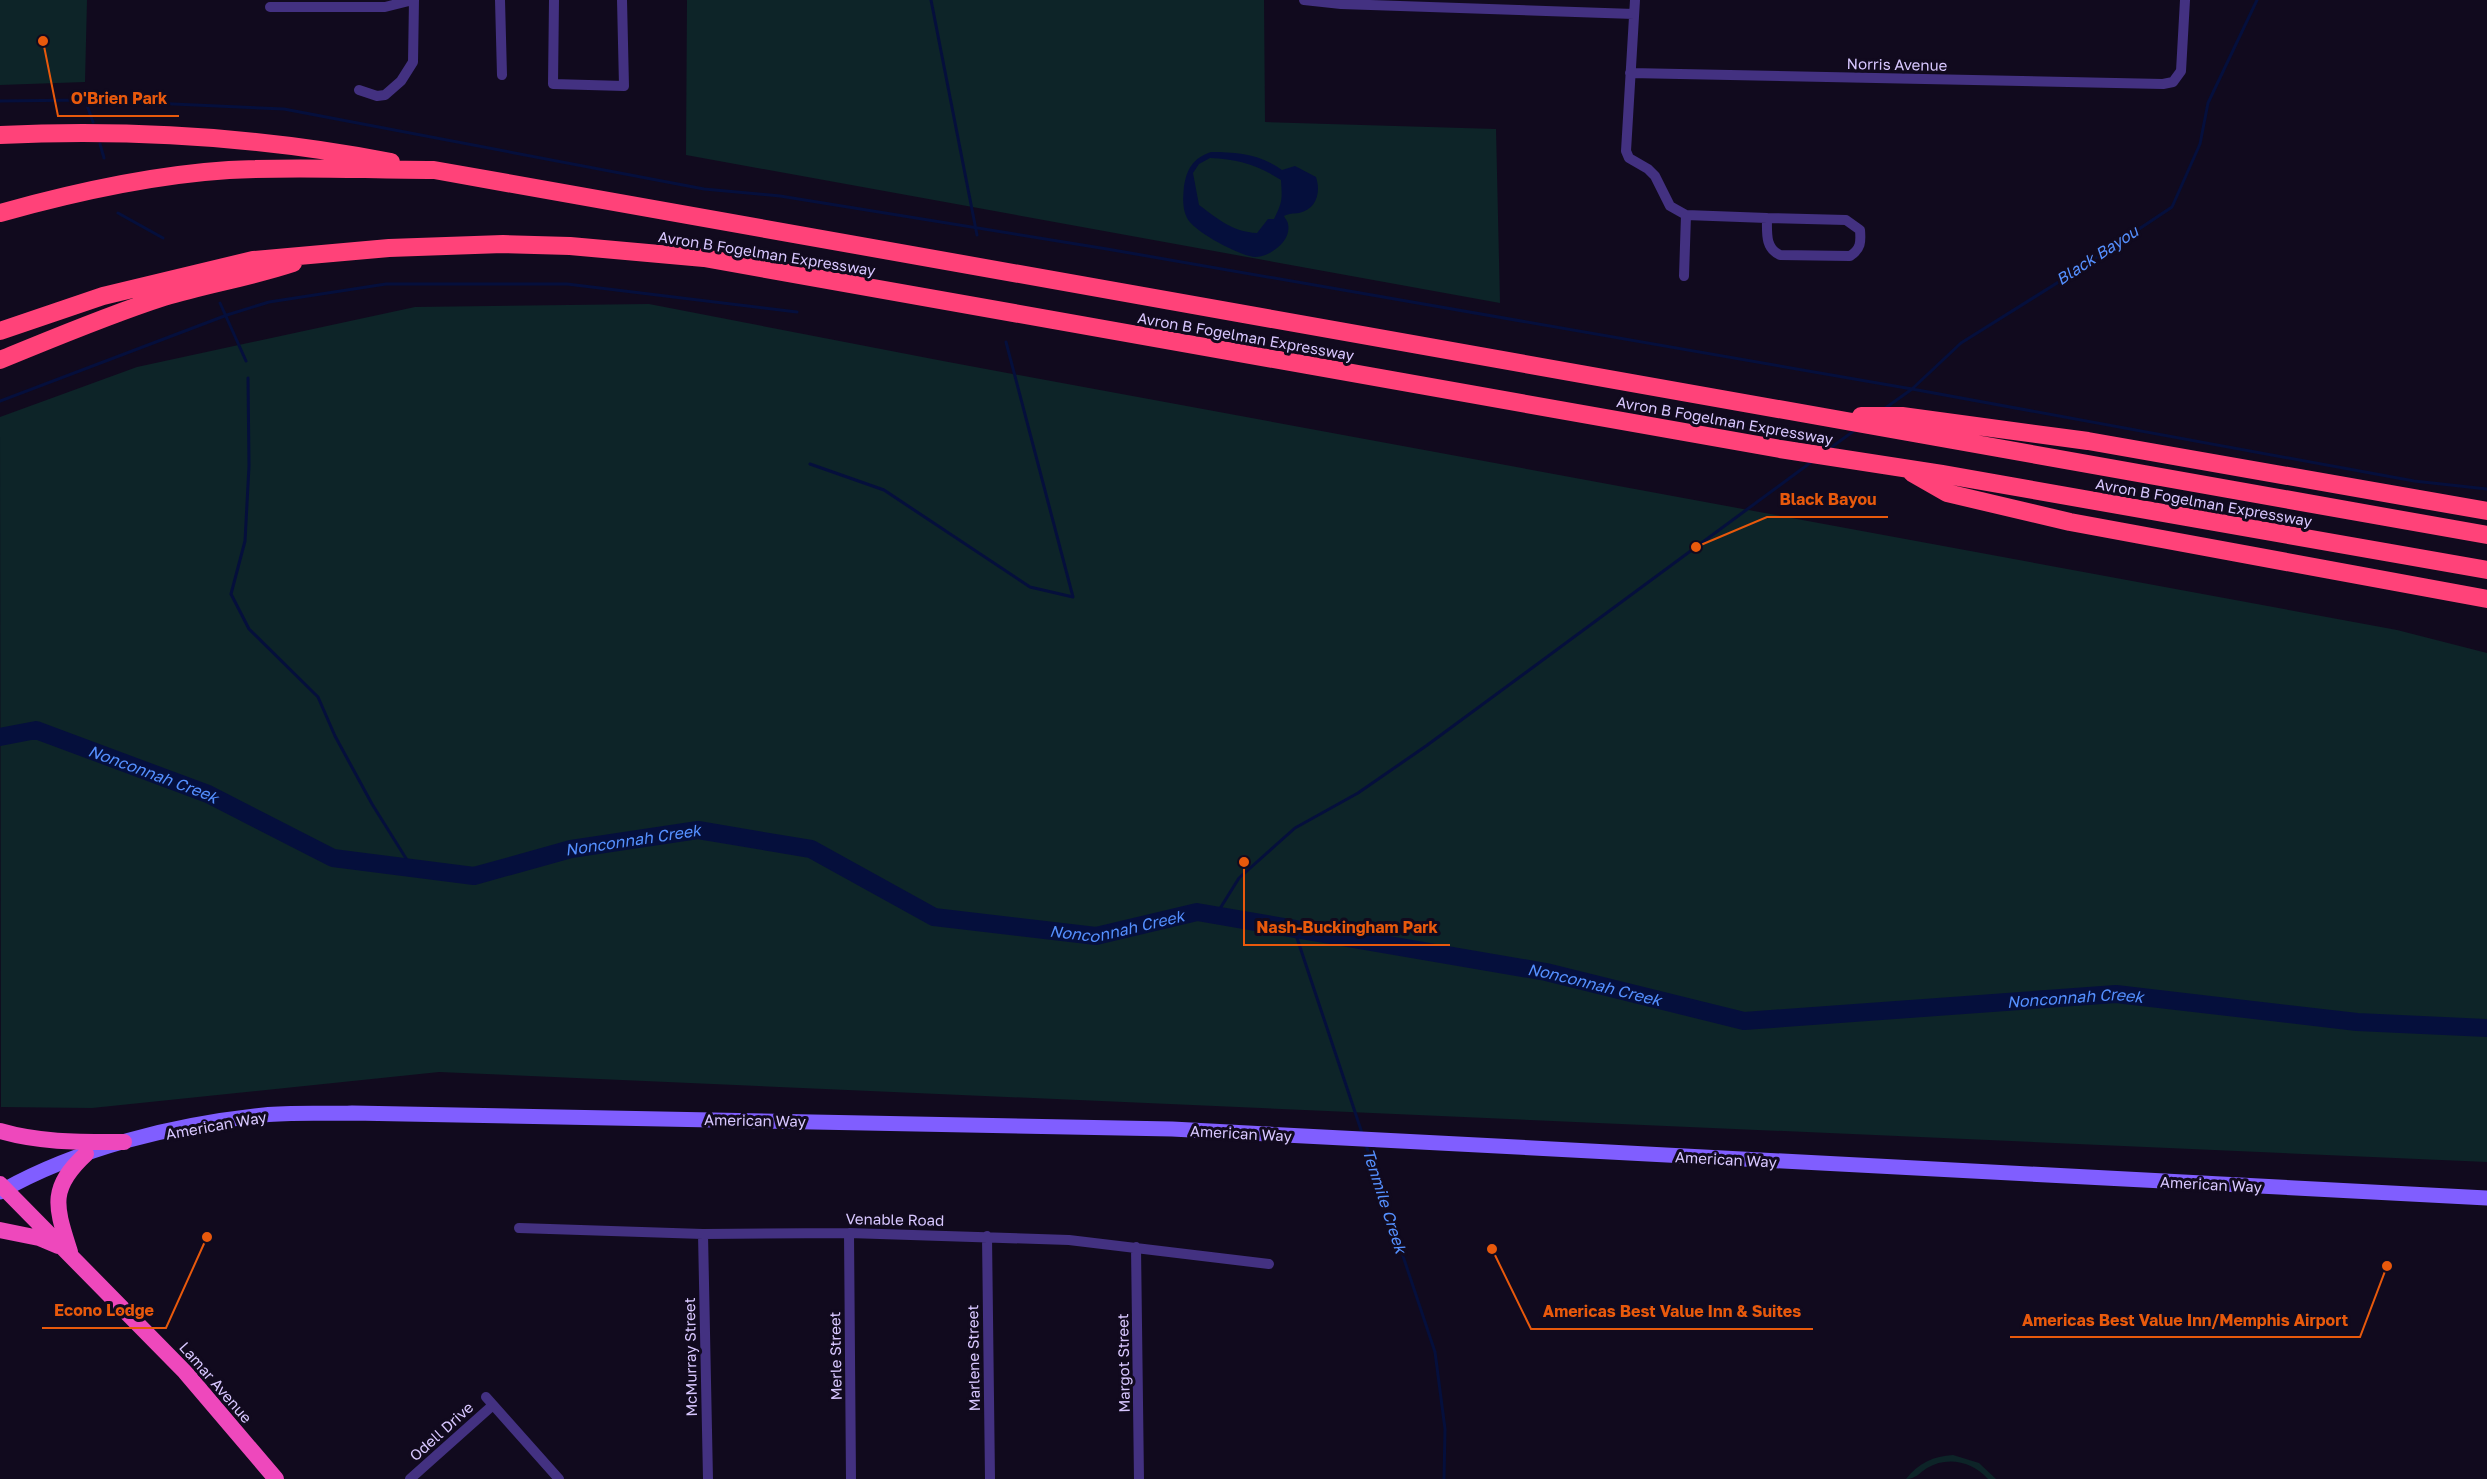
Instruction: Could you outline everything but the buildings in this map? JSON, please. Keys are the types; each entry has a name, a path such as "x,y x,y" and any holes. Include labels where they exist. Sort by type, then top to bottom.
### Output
{"highway":[{"path":"0,135 128,133 231,139 333,151 434,170"},
{"name":"Avron B Fogelman Expressway","path":"0,213 118,184 193,173 290,168 434,170 2487,535"},
{"name":"Avron B Fogelman Expressway","path":"0,331 103,296 253,260 428,246 534,244 704,258 1779,448 2487,570"},
{"path":"0,360 162,298 228,279 266,272 318,255"},
{"path":"1822,417 1902,416 1935,420 2113,445 2487,510"},
{"path":"1903,468 1947,493 2013,509 2148,537 2487,599"},
{"path":"2400,495 2487,505"},
{"path":"0,1131 21,1137 73,1143 124,1142"},
{"path":"67,1252 61,1225 59,1192 66,1174 86,1154"},
{"name":"Lamar Avenue","path":"2,1188 185,1372 276,1479"},
{"path":"0,1230 39,1238 67,1252"}],"main road":[{"name":"American Way","path":"2,1188 48,1167 124,1142 224,1120 267,1115 352,1113 1027,1124 1172,1129 2487,1198"}],"street":[{"path":"270,6 321,3 385,6 413,0 412,62 400,81 385,95 377,96 359,90"},
{"path":"500,0 502,75"},
{"path":"554,0 553,84 624,86 622,0"},
{"path":"1304,0 1341,4 1634,14"},
{"path":"1635,0 1626,151 1629,158 1655,176 1670,206 1686,215 1846,220 1860,230 1860,246 1857,252 1850,256 1780,255 1771,249 1769,244 1767,218"},
{"name":"Norris Avenue","path":"1630,73 2163,84 2174,82 2181,71 2185,0"},
{"path":"1684,276 1686,215"},
{"name":"Venable Road","path":"519,1228 703,1234 849,1233 987,1236 1136,1246 1269,1264"},
{"name":"Merle Street","path":"849,1233 851,1479"},
{"name":"McMurray Street","path":"703,1234 708,1479"},
{"name":"Marlene Street","path":"987,1236 990,1479"},
{"name":"Margot Street","path":"1136,1246 1139,1479"},
{"name":"Odell Drive","path":"410,1479 489,1401 559,1479"}],"green space":[{"path":"0,0 87,0 85,82 0,85"},
{"path":"687,0 1264,0 1265,122 1496,129 1500,303 686,155"},
{"path":"649,304 943,361 2397,630 2487,653 2487,1162 439,1072 92,1108 1,1107 0,417 137,367 415,307"},
{"path":"1953,1455 1979,1463 1996,1479 1988,1479 1967,1464 1951,1461 1935,1464 1915,1477 1906,1479 1927,1461"}],"shaded area":[{"path":"1211,152 1248,155 1265,160 1282,170 1295,166 1316,177 1318,194 1314,204 1305,211 1284,216 1288,223 1288,230 1287,236 1279,247 1261,256 1248,256 1218,242 1191,224 1185,214 1183,194 1187,174 1195,161","holes":["1210,158 1239,161 1264,170 1281,180 1281,200 1277,213 1274,219 1268,219 1257,233 1233,227 1199,205 1193,173 1199,164"]}],"waterway":[{"path":"931,0 977,235"},
{"name":"Black Bayou","path":"1884,409 1912,389 1961,343 2073,273 2172,207 2200,144 2208,103 2257,0"},
{"path":"0,101 85,100"},
{"path":"93,122 85,100 284,109 704,189 780,196 1107,249 1912,389 2414,481 2487,489"},
{"path":"100,144 104,158"},
{"path":"118,213 163,238"},
{"path":"0,401 227,315 269,302 386,284 567,284 797,312"},
{"path":"220,303 246,361"},
{"path":"810,464 884,490 1030,587 1073,597 1006,342"},
{"path":"248,378 249,466 245,541 231,594 249,629 318,697 335,736 372,804 412,868"},
{"name":"Black Bayou","path":"1829,449 1855,430"},
{"name":"Black Bayou","path":"1216,915 1239,878 1295,828 1358,793 1426,746 1814,460"},
{"name":"Nonconnah Creek","path":"0,737 36,730 208,794 333,858 474,876 571,849 698,830 811,849 934,917 1096,936 1197,912 1546,972 1744,1021 2116,994 2357,1022 2487,1028"},
{"name":"Tenmile Creek","path":"1294,929 1362,1133"},
{"name":"Tenmile Creek","path":"1366,1145 1435,1352 1445,1429 1444,1479"}],"place":[{"name":"O'Brien Park","path":"43,41"},
{"name":"Black Bayou","path":"1696,547"},
{"name":"Nash-Buckingham Park","path":"1244,862"},
{"name":"Econo Lodge","path":"207,1237"},
{"name":"Americas Best Value Inn & Suites","path":"1492,1249"},
{"name":"Americas Best Value Inn/Memphis Airport","path":"2387,1266"}]}
